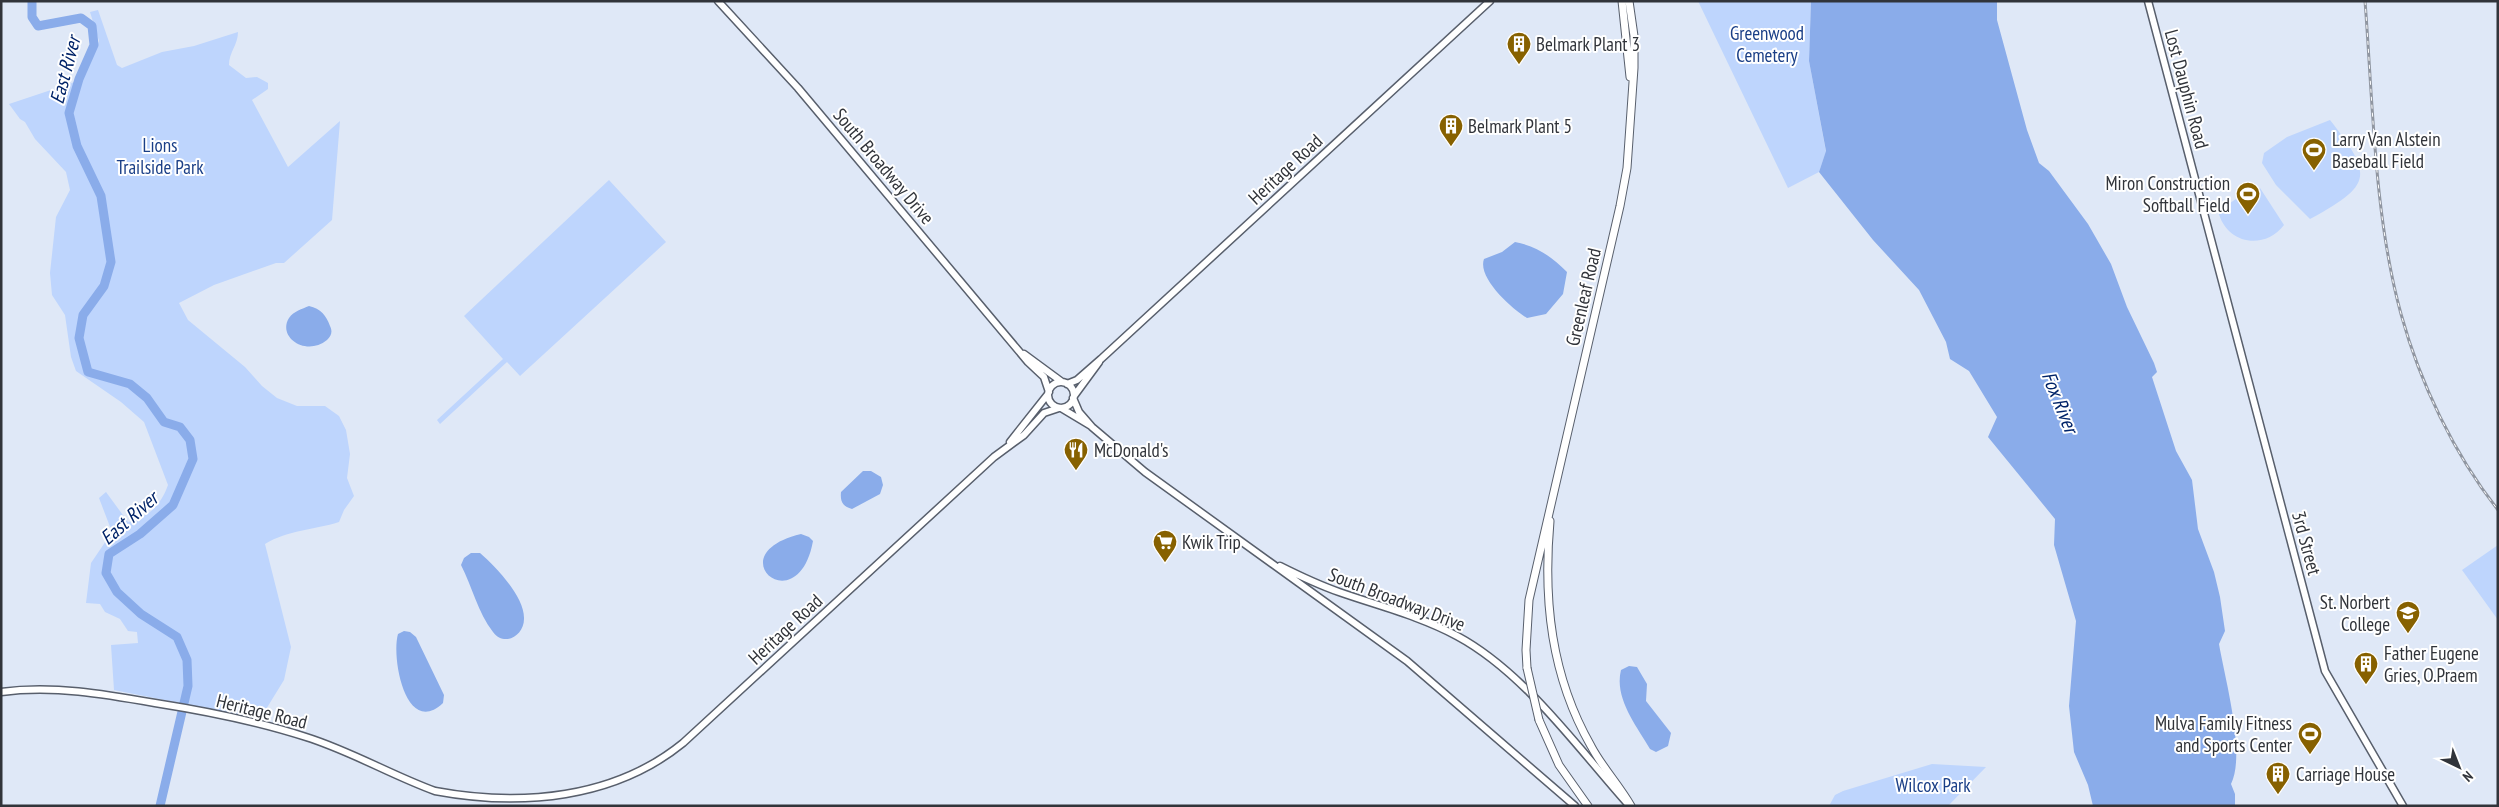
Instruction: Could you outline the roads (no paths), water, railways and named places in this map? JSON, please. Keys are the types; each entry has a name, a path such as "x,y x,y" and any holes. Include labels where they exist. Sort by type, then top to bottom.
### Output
{"main road":[{"name":"South Broadway Drive","path":"718,1 798,88 1044,377 1048,393"},
{"name":"Heritage Road","path":"1065,383 1077,380 1101,359 1490,1"},
{"name":"Greenleaf Road","path":"1622,1 1631,90"},
{"name":"Greenleaf Road","path":"1551,509 1620,206 1626,168 1634,43 1629,1"},
{"name":"Lost Dauphin Road","path":"2148,1 2236,329"},
{"name":"3rd Street","path":"2236,329 2325,671 2404,806"},
{"name":"South Broadway Drive","path":"1023,354 1065,383"},
{"name":"Heritage Road","path":"1074,397 1101,359"},
{"path":"1065,383 1072,389 1074,397 1070,405 1060,408 1050,403 1048,393 1054,384 1065,383"},
{"name":"Heritage Road","path":"1,692 31,689 76,691 170,705 273,727 306,737 420,785 453,796 506,804 563,800 588,795 621,783 670,754 1008,445 1048,393"},
{"name":"South Broadway Drive","path":"1074,397 1078,412 1160,484 1407,661 1575,806"},
{"name":"South Broadway Drive","path":"1060,408 1092,426"},
{"name":"Heritage Road","path":"1008,445 1024,435 1044,413 1060,408"},
{"path":"1551,509 1529,600 1526,642 1527,668 1539,720 1558,765 1588,806"},
{"path":"1551,509 1547,550 1547,603 1558,664 1572,705 1590,745 1630,806"},
{"name":"South Broadway Drive","path":"1270,561 1316,584 1441,628 1484,653 1512,675 1538,702 1630,806"}],"water":[{"name":"Fox River","path":"1811,1 1997,1 1997,20 2027,130 2039,163 2049,171 2088,224 2111,264 2127,307 2154,363 2157,372 2152,377 2176,451 2192,480 2198,529 2214,572 2225,631 2219,644 2235,736 2235,771 2231,784 2235,794 2235,806 2093,806 2088,785 2074,752 2069,706 2076,621 2054,545 2055,519 1988,437 1997,417 1969,371 1950,359 1946,342 1919,290 1873,240 1819,172 1826,151 1809,61"},
{"path":"1515,242 1530,246 1544,253 1567,272 1563,294 1546,314 1527,318 1513,308 1497,292 1486,275 1483,267 1484,259 1502,252"},
{"path":"309,306 322,313 327,319 331,330 327,340 319,345 303,346 290,338 286,325 293,314"},
{"path":"863,471 871,471 881,477 883,485 880,494 852,509 843,503 841,492"},
{"path":"801,534 813,541 805,565 793,578 780,581 770,576 763,567 765,555 776,543"},
{"path":"471,553 480,553 494,566 520,601 523,610 523,625 513,638 502,639 497,636 488,625 479,608 461,565 464,558"},
{"path":"404,631 410,632 416,637 444,695 443,703 430,711 419,710 411,703 404,691 399,676 396,645 398,634"},
{"path":"1629,666 1637,667 1647,684 1646,701 1671,733 1668,746 1656,752 1650,749 1623,701 1620,680 1621,670"}],"waterway":[{"name":"East River","path":"32,1 32,17 38,26 81,18 92,26 94,45 79,79 69,113 77,146 101,196 111,262 104,286 83,315 79,338 88,372 130,384 147,398 164,422 180,427 190,440 193,459 173,505 140,534 109,554 106,573 117,592 141,614 177,637 187,660 188,686 160,806"}],"railway":[{"path":"2365,1 2380,199 2392,277 2401,314 2418,366 2440,417 2467,465 2498,510"}],"place":[{"name":"Belmark Plant 3","path":"1519,65"},
{"name":"Belmark Plant 5","path":"1451,147"},
{"name":"Larry Van Alstein Baseball Field","path":"2314,171"},
{"name":"Miron Construction Softball Field","path":"2248,215"},
{"name":"McDonald's","path":"1076,471"},
{"name":"Kwik Trip","path":"1165,563"},
{"name":"St. Norbert College","path":"2408,634"},
{"name":"Father Eugene Gries, O.Praem","path":"2366,685"},
{"name":"Mulva Family Fitness and Sports Center","path":"2310,755"},
{"name":"Carriage House","path":"2278,795"}],"park label":[{"name":"Greenwood Cemetery","path":"1767,44"},
{"name":"Lions Trailside Park","path":"160,156"},
{"name":"Wilcox Park","path":"1933,785"}]}
